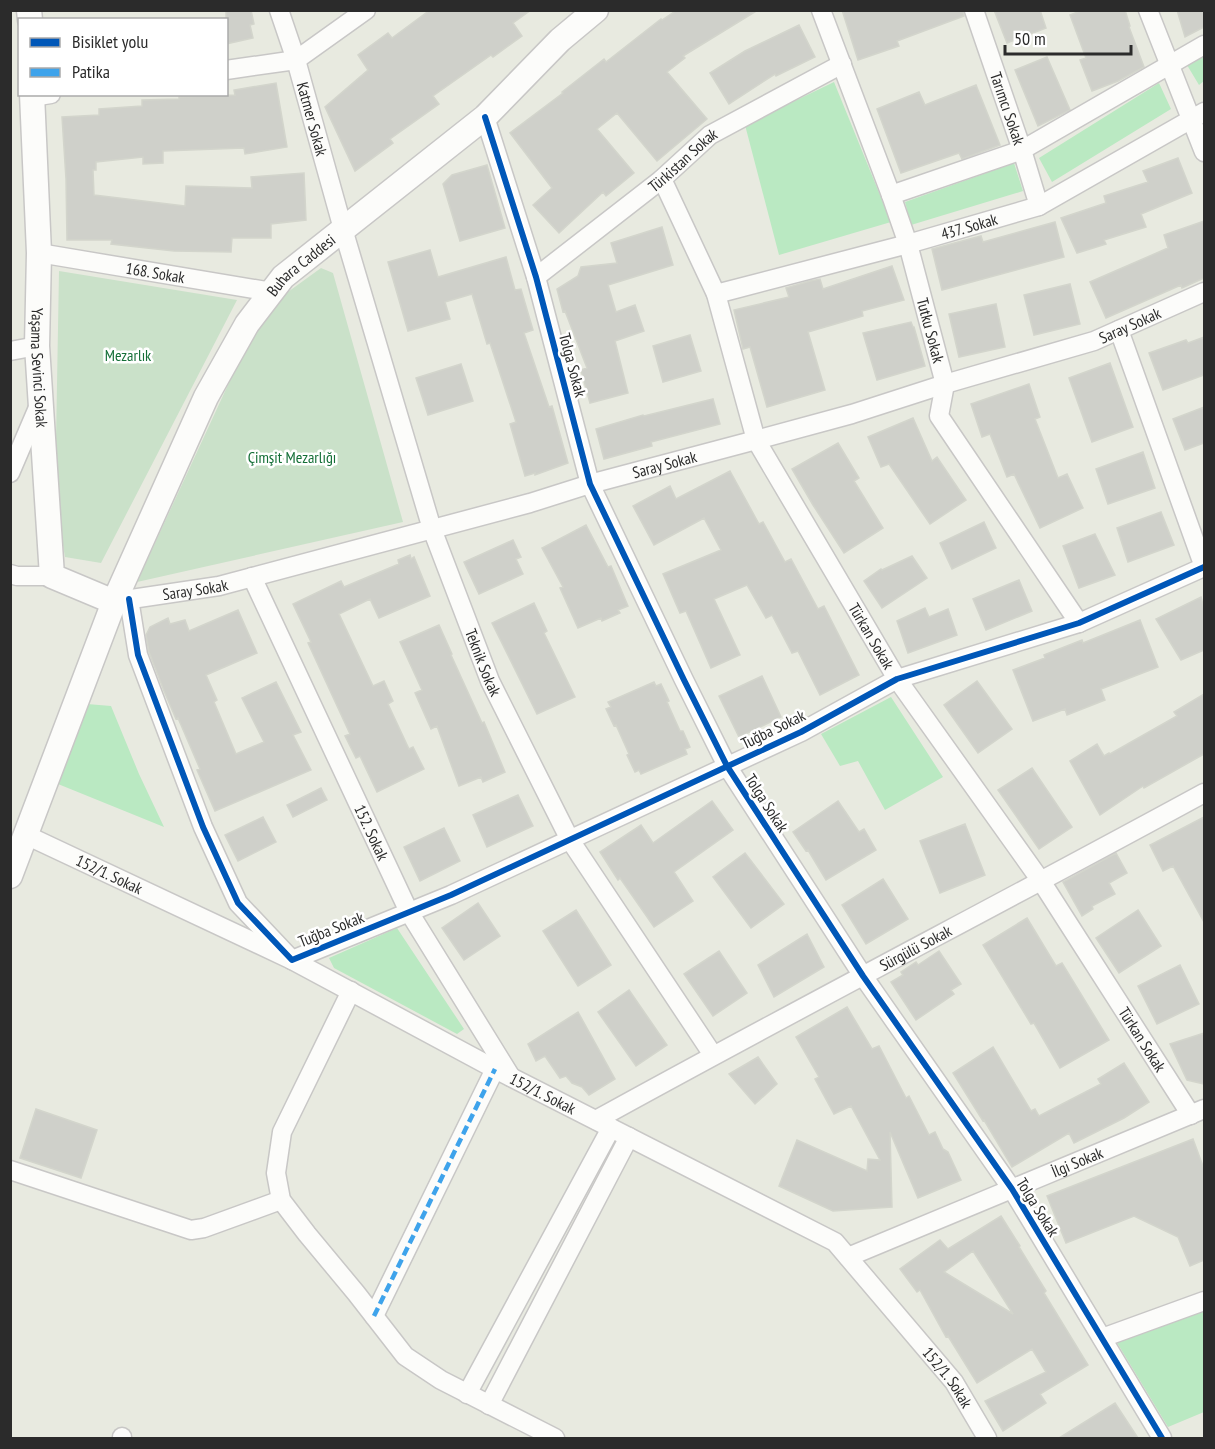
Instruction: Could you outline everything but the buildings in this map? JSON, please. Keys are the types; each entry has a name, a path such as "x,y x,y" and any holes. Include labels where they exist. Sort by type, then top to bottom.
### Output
{"street":[{"name":"Katmer Sokak","path":"279,10 296,60 344,229"},
{"path":"228,70 296,60 366,10"},
{"name":"Buhara Caddesi","path":"10,876 206,397 247,324 283,277 485,117 560,40 596,10"},
{"name":"Tutku Sokak","path":"821,10 908,244 945,384 939,416 1079,623"},
{"name":"Tarımcı Sokak","path":"974,10 1022,150 1038,206"},
{"path":"1148,10 1169,65 1198,116 1204,152"},
{"path":"891,195 1022,150 1204,45"},
{"name":"Türkistan Sokak","path":"536,277 662,179 710,135 842,64"},
{"name":"Yaşama Sevinci Sokak","path":"38,96 37,346 51,576"},
{"name":"437. Sokak","path":"716,294 908,244 1038,206 1198,116"},
{"name":"Tolga Sokak","path":"485,117 536,277 590,484 727,766 863,976 1012,1189 1162,1438"},
{"name":"Türkan Sokak","path":"662,179 716,294 756,440 897,678 1041,881 1198,1112"},
{"name":"Teknik Sokak","path":"344,229 432,529 490,681 570,840 713,1055"},
{"name":"168. Sokak","path":"39,253 272,292"},
{"name":"Saray Sokak","path":"121,601 219,586 252,578 852,414 945,384 1094,341 1204,292"},
{"path":"1119,330 1204,567"},
{"path":"10,351 37,346"},
{"path":"10,473 41,402"},
{"name":"Tuğba Sokak","path":"292,960 451,895 570,840 801,732 897,678 1079,623 1204,567"},
{"path":"10,574 51,576 121,601 138,655 203,827 238,903 292,960"},
{"name":"152. Sokak","path":"252,578 409,912 503,1073"},
{"name":"Sürgülü Sokak","path":"603,1124 713,1055 1204,793"},
{"name":"152/1. Sokak","path":"26,835 292,960 503,1073 835,1242 954,1382 987,1438"},
{"path":"351,991 282,1132 276,1173 281,1200 405,1356 441,1380 555,1438"},
{"path":"374,1316 503,1073"},
{"name":"İlgi Sokak","path":"848,1257 1198,1112"},
{"path":"467,1394 603,1124"},
{"path":"489,1405 629,1137"},
{"path":"10,1170 191,1230 204,1228 281,1200"},
{"path":"1102,1338 1204,1301"}],"green space":[{"path":"1204,55 1204,81 1199,85 1187,65"},
{"path":"834,82 891,222 779,255 745,125"},
{"path":"1159,83 1171,109 1052,182 1039,158"},
{"path":"1014,163 1023,191 911,225 905,202"},
{"name":"Çimşit Mezarlığı","path":"321,268 333,273 403,522 137,582 251,335 281,297"},
{"name":"Mezarlık","path":"59,271 237,300 101,563 65,557 55,497"},
{"path":"891,697 943,777 885,810 858,761 840,766 821,734"},
{"path":"87,704 111,706 164,827 58,784"},
{"path":"397,928 464,1029 457,1034 334,968 329,958"},
{"path":"1204,1307 1204,1412 1168,1427 1116,1341"}],"marked path":[{"path":"374,1316 495,1069"}],"cycle path":[{"path":"485,117 536,277 590,484 727,766 863,976 1012,1189 1162,1438"},
{"path":"129,599 138,655 203,827 238,903 292,960 451,895 801,732 897,679 1079,623 1204,567"}]}
